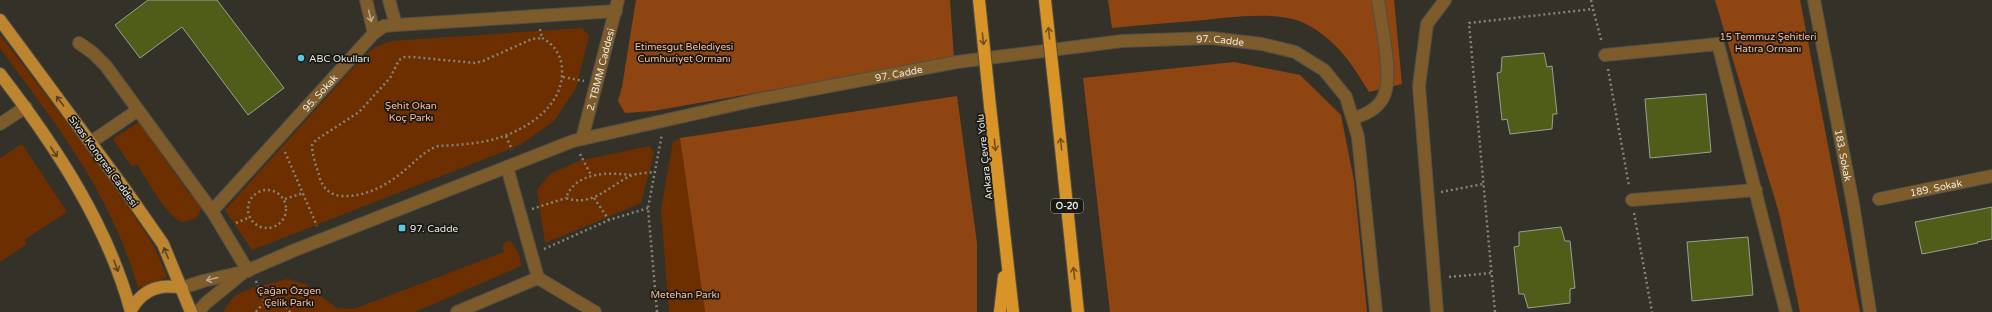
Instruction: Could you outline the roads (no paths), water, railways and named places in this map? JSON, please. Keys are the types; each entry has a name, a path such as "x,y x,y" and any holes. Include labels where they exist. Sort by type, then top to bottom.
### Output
{"highway":[{"name":"Ankara Çevre Yolu","path":"979,0 1013,312"},
{"name":"O-20","path":"1045,0 1078,312"},
{"path":"1000,312 1007,254"}],"main road":[{"name":"Sivas Kongresi Caddesi","path":"0,20 91,142 163,244 191,312"},
{"path":"0,74 26,107 104,234 118,270 131,311"},
{"path":"131,311 140,297 154,288 163,286 182,288"}],"street":[{"path":"366,0 374,33"},
{"path":"389,0 396,25"},
{"path":"1353,118 1362,115 1378,104 1384,97 1387,86 1388,63 1378,0"},
{"path":"1437,312 1419,86 1427,24 1446,0"},
{"name":"183. Sokak","path":"1814,0 1853,204 1870,312"},
{"name":"95. Sokak","path":"212,210 247,174 278,137 374,33 384,26 617,6"},
{"name":"2. TBMM Caddesi","path":"578,140 597,83 617,6"},
{"name":"97. Cadde","path":"182,288 247,270 322,239 578,140 665,120 857,80 957,62 1122,41 1211,38 1262,44 1295,52 1324,70 1346,97 1358,137 1376,312"},
{"path":"79,42 93,52 106,66 212,210 247,270"},
{"path":"1605,55 1718,44 1786,312"},
{"path":"0,124 26,107"},
{"path":"91,142 138,110"},
{"path":"507,167 538,278 595,312"},
{"name":"189. Sokak","path":"1880,199 1992,176"},
{"path":"1632,200 1756,190"},
{"name":"97. Cadde","path":"198,312 206,303 247,270"},
{"path":"457,312 538,278"}],"place":[{"name":"ABC Okulları","path":"301,58"},
{"name":"97. Cadde","path":"402,228"}],"park label":[{"name":"15 Temmuz Şehitleri Hatıra Ormanı","path":"1768,42"},
{"name":"Etimesgut Belediyesi Cumhuriyet Ormanı","path":"684,52"},
{"name":"Şehit Okan Koç Parkı","path":"411,110"},
{"name":"Metehan Parkı","path":"685,294"},
{"name":"Çağan Özgen Çelik Parkı","path":"289,296"}]}
